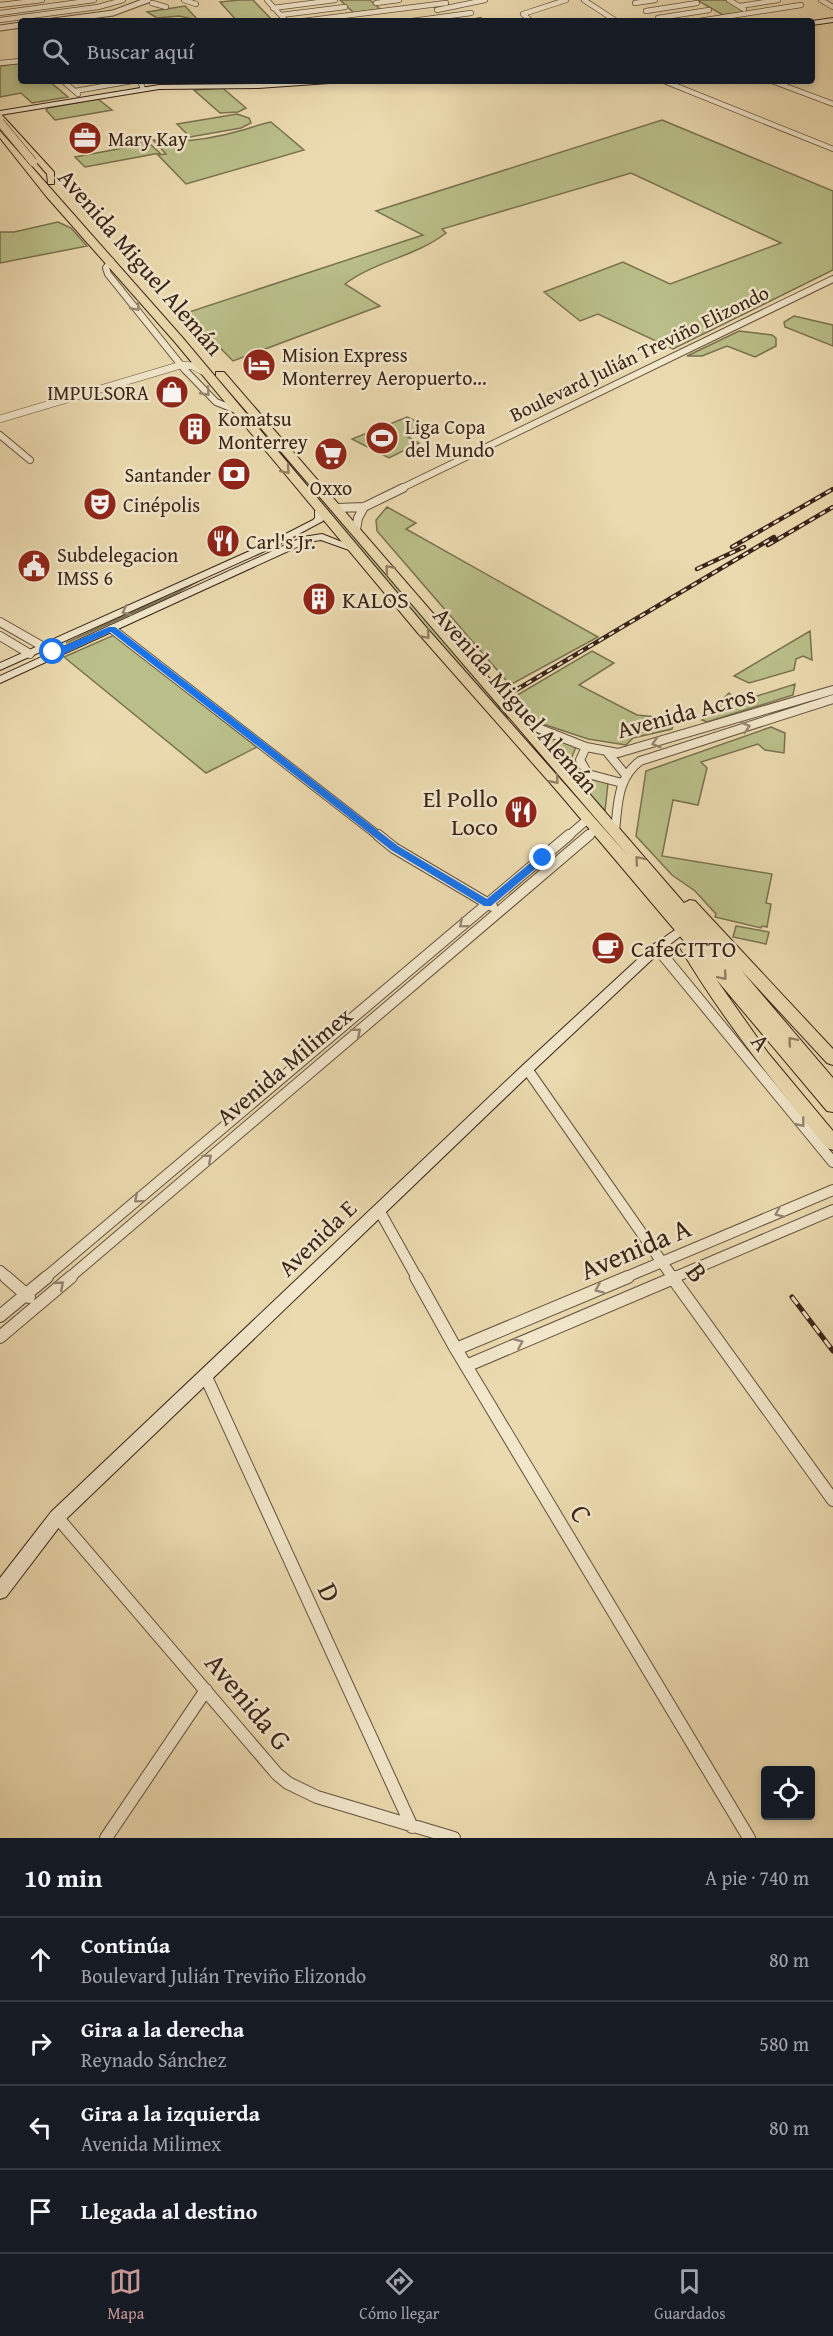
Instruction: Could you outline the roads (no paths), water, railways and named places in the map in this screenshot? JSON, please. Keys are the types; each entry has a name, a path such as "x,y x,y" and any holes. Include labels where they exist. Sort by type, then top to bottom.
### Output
{"highway":[{"name":"Avenida Miguel Alemán","path":"2,118 29,163"},
{"path":"0,142 36,184 50,188 51,174 2,118"},
{"name":"Avenida Miguel Alemán","path":"0,133 29,163 320,511 592,824 676,925 828,1088"},
{"name":"Avenida Miguel Alemán","path":"50,188 337,508 615,831 828,1088 833,1106"},
{"path":"167,346 178,339"},
{"path":"655,878 672,888 688,904 833,1059"},
{"path":"676,925 731,1015 762,1057 833,1143"}],"main road":[{"path":"815,24 833,21"},
{"path":"2,118 19,109 137,86 202,84"},
{"path":"137,86 286,84"},
{"path":"0,105 19,109"},
{"path":"5,678 87,632 90,627 316,522 320,519 320,511"},
{"path":"0,667 30,654 50,651 112,629 312,537 325,538 352,548"},
{"path":"149,612 267,549 274,543"},
{"name":"Avenida E","path":"0,1591 57,1517 657,948 676,925"}],"street":[{"path":"0,5 44,0 61,18"},
{"path":"0,13 94,0"},
{"path":"0,20 98,7 123,0"},
{"path":"184,0 196,4"},
{"path":"268,0 284,18"},
{"path":"273,8 336,0 354,15"},
{"path":"374,1 399,0"},
{"path":"437,0 453,5"},
{"path":"460,0 473,4"},
{"path":"362,18 473,4 485,0"},
{"path":"528,18 523,14 566,0"},
{"path":"584,0 611,18"},
{"path":"635,3 655,0"},
{"path":"729,0 752,13"},
{"path":"740,6 778,0"},
{"path":"821,0 833,7"},
{"path":"90,18 126,11 153,1 166,7"},
{"path":"374,1 386,11"},
{"path":"646,10 695,2 721,18 733,16 738,18"},
{"path":"328,18 366,13 374,16 386,11 446,3"},
{"path":"743,18 752,13 801,5"},
{"path":"281,15 345,7"},
{"path":"658,18 709,10"},
{"path":"76,18 126,11"},
{"path":"441,18 471,13"},
{"path":"0,29 18,26"},
{"path":"0,63 18,61"},
{"path":"66,84 76,93 112,84"},
{"path":"96,84 99,87"},
{"path":"671,84 833,149"},
{"path":"780,84 833,104"},
{"path":"111,261 106,268 108,274 179,363 216,402 236,410"},
{"name":"Boulevard Julián Treviño Elizondo","path":"337,508 364,507 833,279"},
{"path":"0,419 179,363 187,355 186,348"},
{"path":"0,414 179,363 205,372"},
{"path":"0,435 30,459"},
{"path":"356,530 358,518 364,507"},
{"path":"0,622 50,651"},
{"path":"112,629 394,848 500,910"},
{"path":"0,636 30,654"},
{"name":"Avenida Acros","path":"517,719 586,747 608,752 630,751 833,690"},
{"name":"Avenida Acros","path":"615,831 622,783 631,766 640,761 833,699"},
{"path":"709,727 716,737"},
{"path":"676,737 685,747"},
{"path":"586,747 580,760 588,774 622,783"},
{"path":"608,752 626,774"},
{"name":"Avenida Milimex","path":"0,1316 488,904 592,824"},
{"name":"Avenida Milimex","path":"0,1337 500,910 592,824"},
{"name":"A","path":"657,948 833,1162"},
{"name":"B","path":"527,1069 662,1263 833,1500"},
{"name":"Avenida A","path":"456,1349 833,1190"},
{"name":"C","path":"379,1210 456,1349 748,1838"},
{"name":"Avenida A","path":"466,1366 833,1210"},
{"path":"0,1271 38,1304"},
{"path":"549,1310 560,1326"},
{"name":"D","path":"206,1377 412,1827"},
{"name":"Avenida G","path":"57,1517 288,1783 317,1797 454,1838"},
{"path":"106,1838 206,1690"}],"railway":[{"path":"732,547 833,489"},
{"path":"768,545 833,507"},
{"path":"516,690 774,537"},
{"path":"697,569 744,547"},
{"path":"792,1297 833,1351"}],"place":[{"name":"Mary Kay","path":"85,138"},
{"name":"Mision Express Monterrey Aeropuerto…","path":"259,365"},
{"name":"IMPULSORA","path":"172,392"},
{"name":"Komatsu Monterrey","path":"195,429"},
{"name":"Liga Copa del Mundo","path":"382,438"},
{"name":"Oxxo","path":"331,454"},
{"name":"Santander","path":"234,474"},
{"name":"Cinépolis","path":"100,504"},
{"name":"Carl's Jr.","path":"223,541"},
{"name":"Subdelegacion IMSS 6","path":"34,566"},
{"name":"KALOS","path":"319,599"},
{"name":"El Pollo Loco","path":"521,812"},
{"name":"CafeCITTO","path":"608,948"}]}
